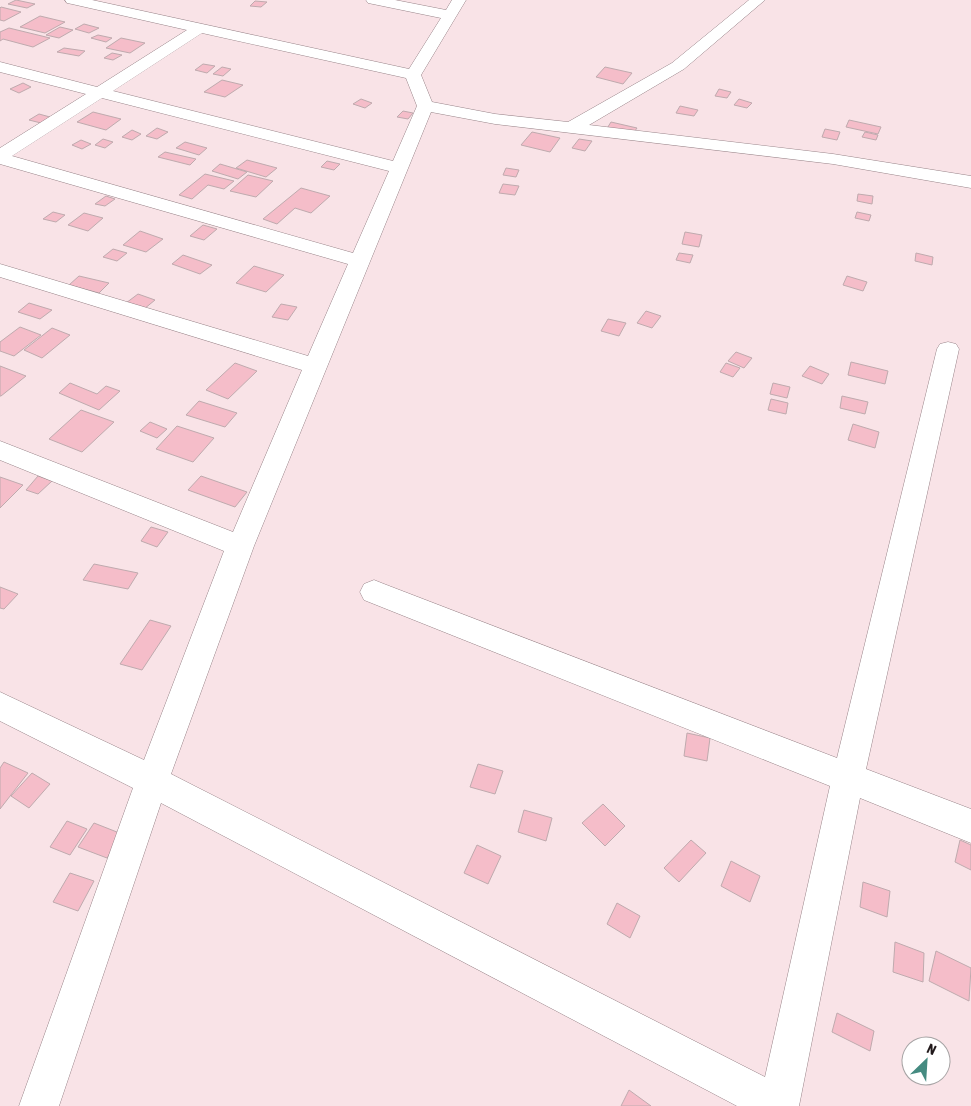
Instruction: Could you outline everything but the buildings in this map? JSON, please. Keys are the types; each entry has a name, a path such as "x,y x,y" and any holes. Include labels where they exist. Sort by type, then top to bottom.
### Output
{"street":[{"path":"72,0 413,75"},
{"path":"373,0 454,8 413,75"},
{"path":"571,128 678,66 758,0"},
{"path":"0,157 200,28"},
{"path":"0,67 399,168"},
{"path":"39,1106 152,781 240,546 425,106 413,75"},
{"path":"425,106 495,119 833,159 971,182"},
{"path":"0,157 360,261"},
{"path":"0,270 315,366"},
{"path":"0,706 152,781 779,1106 848,778 948,349"},
{"path":"0,450 240,546"},
{"path":"374,592 971,826"}]}
